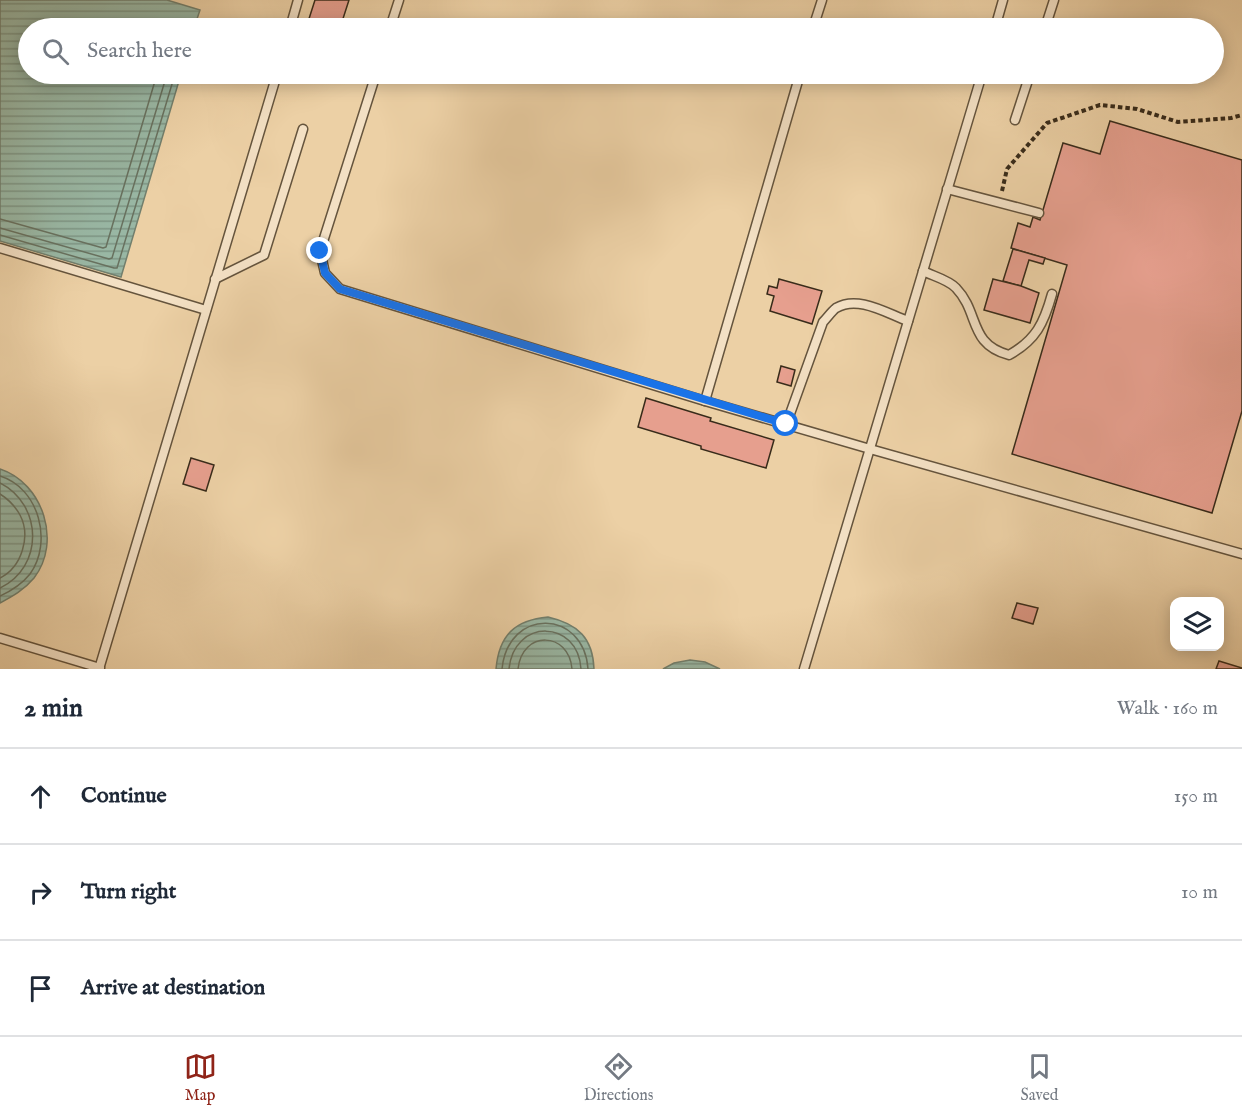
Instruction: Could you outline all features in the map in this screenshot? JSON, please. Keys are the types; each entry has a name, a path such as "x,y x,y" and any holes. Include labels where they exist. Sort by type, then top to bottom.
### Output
{"lane":[{"path":"293,18 298,0"},
{"path":"393,18 399,0"},
{"path":"816,18 822,0"},
{"path":"998,18 1004,0"},
{"path":"1048,18 1054,0"},
{"path":"0,638 100,669 273,84"},
{"path":"373,84 320,251 325,273 340,289 705,401 1242,554"},
{"path":"705,401 797,84"},
{"path":"804,669 979,84"},
{"path":"1015,120 1027,84"},
{"path":"215,279 264,255 303,129"},
{"path":"947,189 1040,213"},
{"path":"0,248 206,309"},
{"path":"923,271 954,286 965,299 981,339 996,351 1009,355 1024,347 1042,326 1052,294"},
{"path":"786,424 823,322 834,309 849,303 865,304 908,321"}],"path":[{"path":"999,203 1007,169 1047,123 1100,105 1137,109 1178,122 1242,115"}],"water":[{"path":"0,0 167,0 200,10 197,18 18,18 18,84 178,84 121,277 0,241"},
{"path":"0,469 15,476 37,500 44,515 47,548 34,578 14,595 0,603"},
{"path":"548,617 568,624 582,634 591,649 594,669 496,669 501,647 511,631 526,622"},
{"path":"690,660 705,662 720,669 663,669 674,663"}],"building":[{"path":"315,0 349,0 343,18 309,18"},
{"path":"1110,121 1242,160 1242,411 1212,513 1012,454 1067,265 1011,248 1018,223 1030,227 1033,217 1040,220 1063,143 1100,154"},
{"path":"1013,249 1045,258 1043,264 1029,260 1021,286 1003,281"},
{"path":"779,279 822,291 812,324 770,311 774,296 767,294 769,286 777,288"},
{"path":"993,279 1039,293 1030,323 984,310"},
{"path":"781,366 795,370 791,386 777,382"},
{"path":"646,398 711,418 710,421 774,440 766,468 638,427"},
{"path":"191,458 214,465 206,491 183,484"},
{"path":"1017,603 1038,608 1033,624 1012,618"},
{"path":"1219,661 1242,668 1242,669 1216,669"}],"route":[{"path":"320,251 325,273 340,289 786,424"}]}
